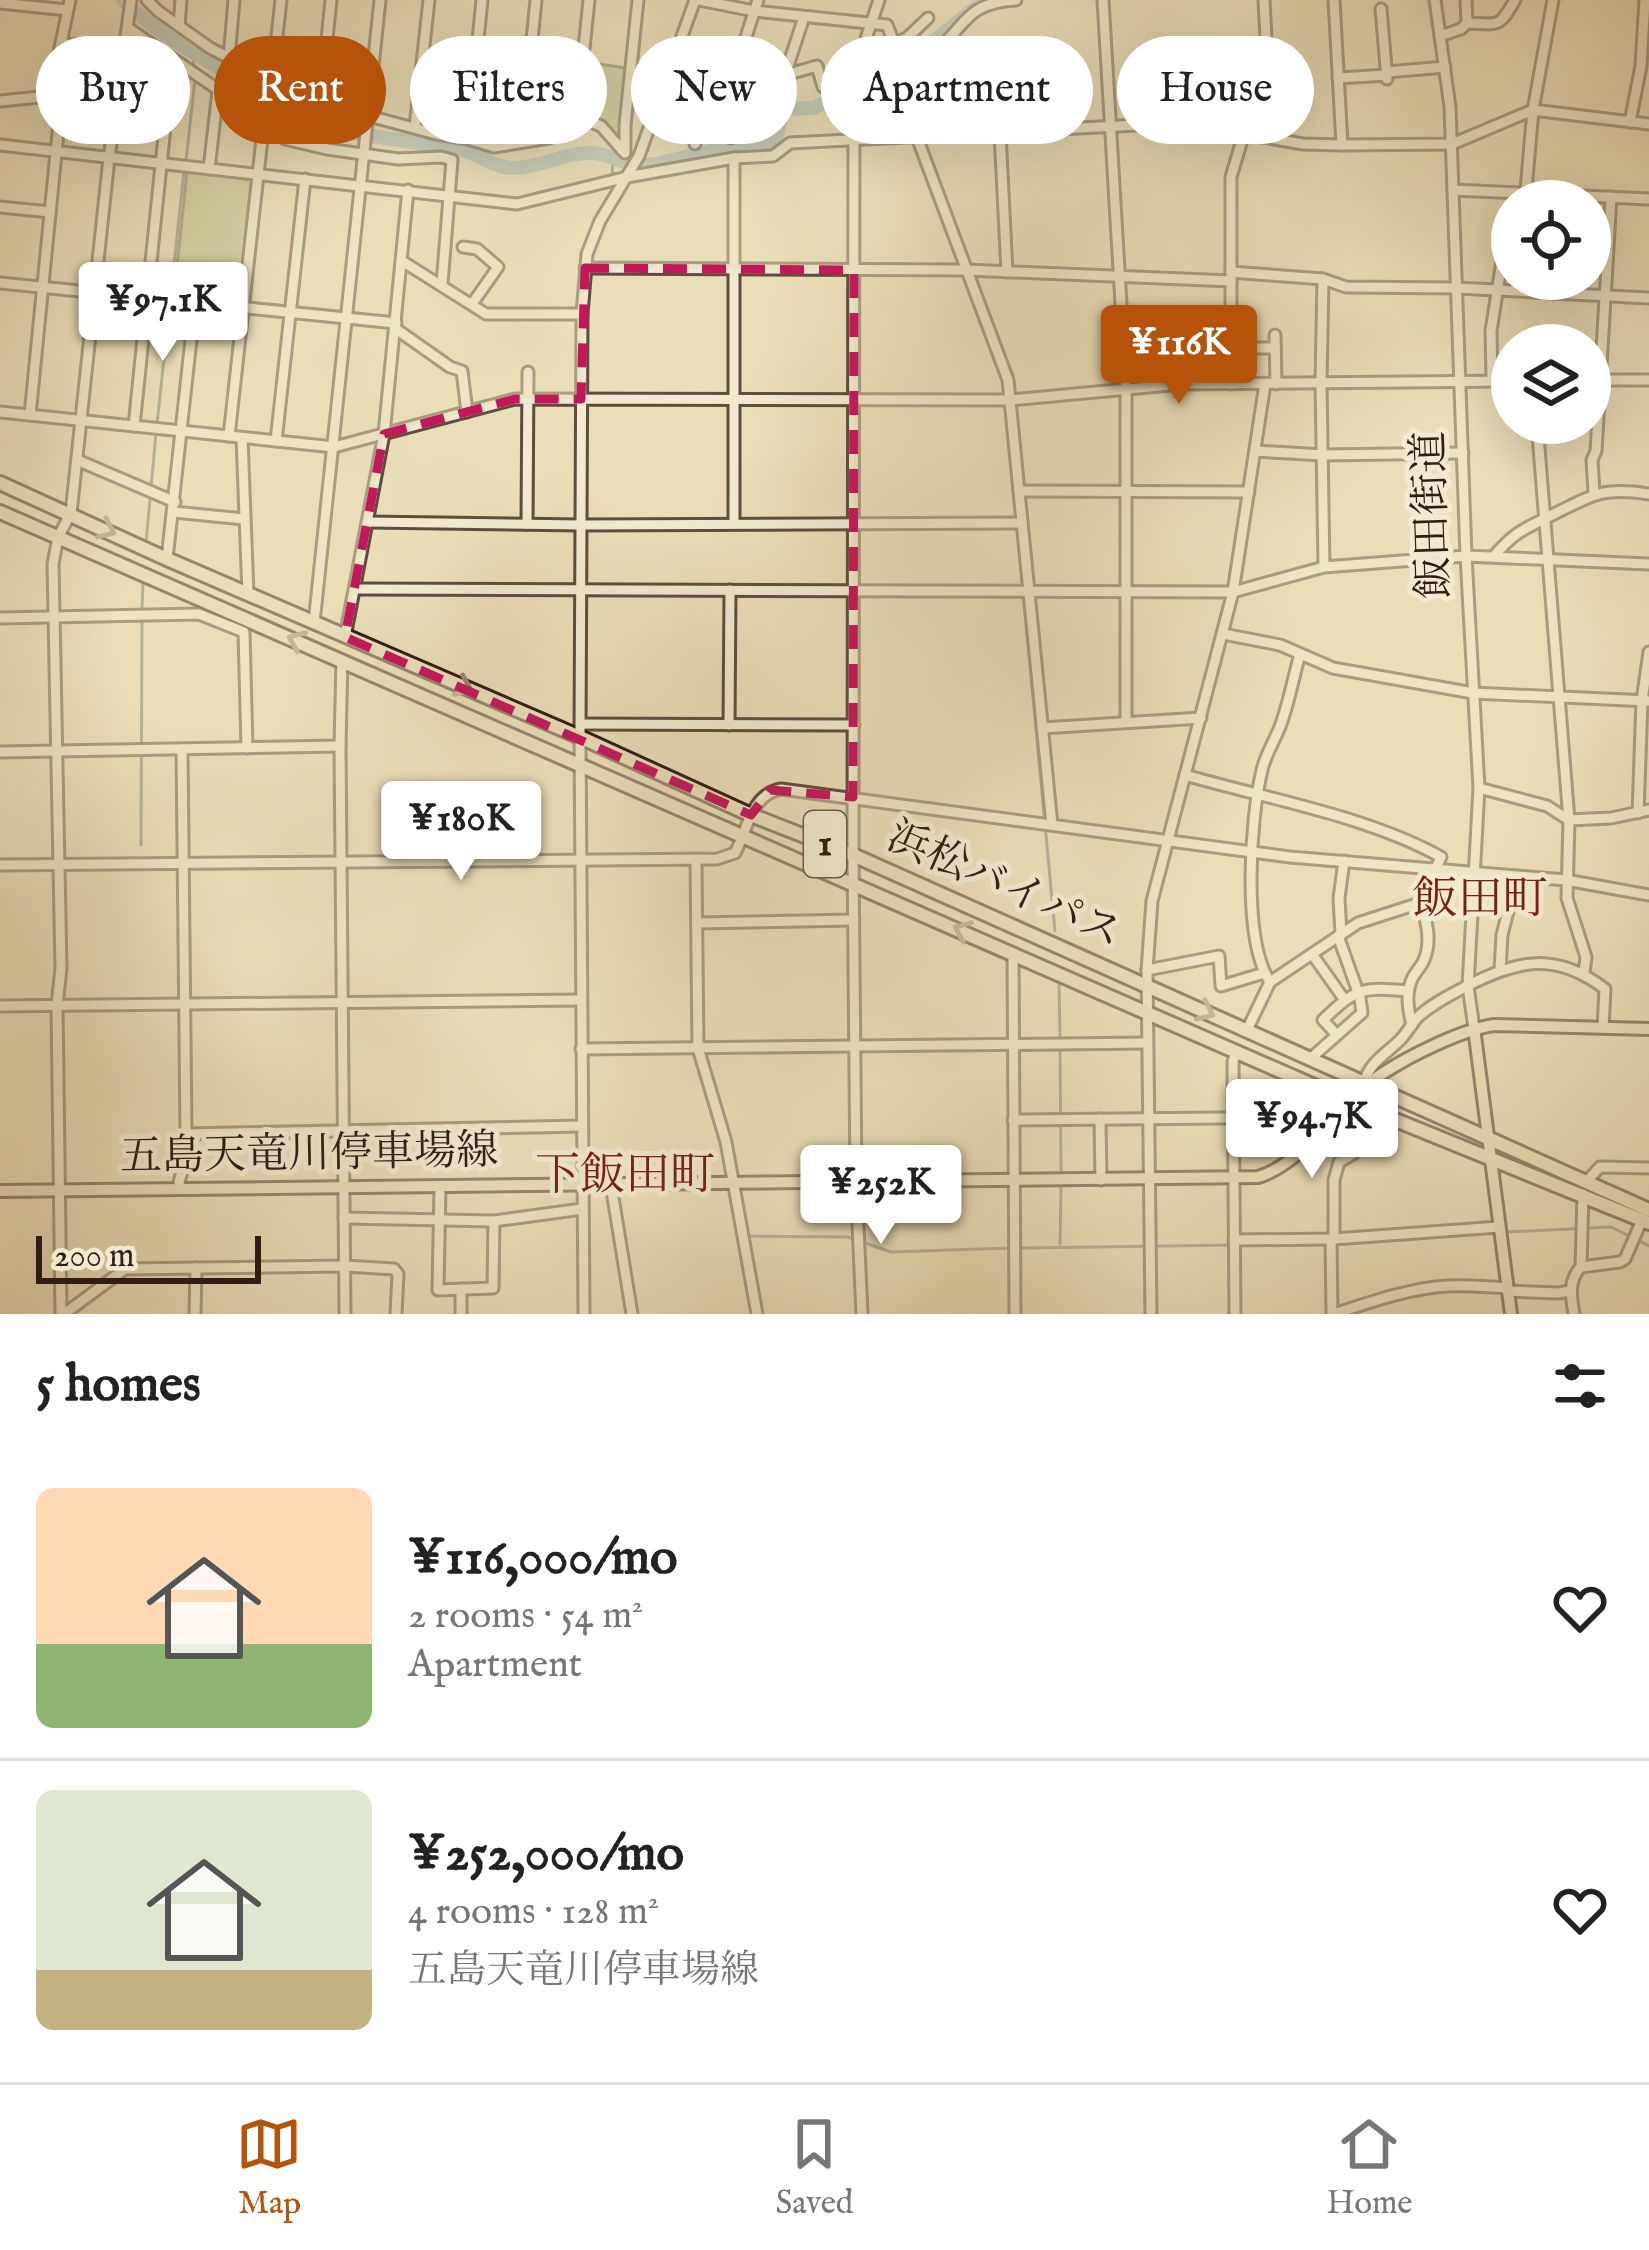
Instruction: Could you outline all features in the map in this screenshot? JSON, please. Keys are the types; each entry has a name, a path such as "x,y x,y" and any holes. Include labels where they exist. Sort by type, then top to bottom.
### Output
{"highway":[{"name":"浜松バイパス","path":"0,483 345,637 580,730 751,814 1488,1137 1647,1218"},
{"name":"浜松バイパス","path":"0,512 1351,1102 1492,1161 1584,1188"}],"main road":[{"name":"五島天竜川停車場線","path":"0,1191 1234,1179 1270,1174 1351,1102 1366,1082 1474,1028 1649,1029"},
{"path":"1474,1028 1511,1314"}],"street":[{"path":"126,36 131,0"},
{"path":"147,0 214,48"},
{"path":"179,26 182,0"},
{"path":"232,36 234,0"},
{"path":"277,36 281,0"},
{"path":"327,36 331,0"},
{"path":"377,36 380,0"},
{"path":"425,36 429,0"},
{"path":"478,36 482,0"},
{"path":"532,36 536,0"},
{"path":"585,36 589,0"},
{"path":"625,154 638,0"},
{"path":"584,1314 580,730 584,268 600,221 634,166 697,0 887,25 891,36"},
{"path":"867,36 879,0"},
{"path":"951,36 979,7 1016,0"},
{"path":"1103,0 1126,388 1126,722"},
{"path":"1264,0 1266,36"},
{"path":"1334,0 1342,145"},
{"name":"飯田街道","path":"1435,0 1452,144 1479,788 1468,986 1474,1028"},
{"path":"1466,0 1467,23"},
{"path":"1440,36 1467,23 1502,22 1516,0"},
{"path":"1527,180 1533,110 1552,0"},
{"path":"1630,122 1641,66 1645,0"},
{"path":"0,3 69,5 64,36"},
{"path":"746,36 756,5"},
{"path":"1381,9 1387,76"},
{"path":"797,38 804,17"},
{"path":"910,36 928,18"},
{"path":"128,28 139,36"},
{"path":"797,71 818,65 821,78"},
{"path":"1338,78 1445,68"},
{"path":"0,101 36,97"},
{"path":"1303,144 1452,144 1533,110 1649,124"},
{"path":"209,169 214,126"},
{"path":"1093,127 1117,126"},
{"path":"607,133 634,166"},
{"path":"0,145 517,204 634,166 773,156 790,142 821,141"},
{"path":"30,416 56,144"},
{"path":"63,1314 52,564 70,513 111,144"},
{"path":"134,426 164,144"},
{"path":"229,436 260,144"},
{"path":"305,144 344,152 366,148 398,159 452,160 442,284"},
{"path":"314,623 366,144"},
{"path":"854,144 853,855 862,1314"},
{"path":"919,144 1008,380 1052,825"},
{"path":"1001,144 1007,272"},
{"path":"1231,384 1231,177 1240,144"},
{"path":"734,158 734,524"},
{"path":"276,441 305,178"},
{"path":"345,637 384,434 408,190"},
{"path":"1454,190 1491,194"},
{"path":"1611,197 1649,200"},
{"path":"0,207 50,212"},
{"path":"463,247 477,249 498,267 472,304"},
{"path":"402,262 486,314 582,314"},
{"path":"584,268 966,270 1323,279 1346,287 1491,290"},
{"path":"1323,279 1324,568"},
{"path":"0,283 396,326 462,371 467,412"},
{"path":"1611,296 1649,298"},
{"path":"167,559 195,303"},
{"path":"1151,1314 1147,970 1152,901 1233,592 1255,451 1271,384 1275,335"},
{"path":"1231,348 1275,348"},
{"path":"527,372 527,524"},
{"path":"0,412 334,447 527,399 1010,400 1126,388 1491,380"},
{"path":"1611,380 1649,380"},
{"path":"242,438 248,595"},
{"path":"1539,444 1569,820 1567,898 1586,957 1584,973"},
{"path":"1594,493 1596,444"},
{"path":"1255,451 1463,453"},
{"path":"77,460 150,491 174,507 244,519"},
{"path":"1019,490 1249,492"},
{"path":"1492,557 1524,526 1594,493 1649,494"},
{"path":"368,521 1022,524"},
{"path":"355,589 1233,592 1324,568 1466,556 1649,564"},
{"path":"729,725 730,590"},
{"path":"0,618 199,614 244,632 247,748"},
{"path":"1223,634 1280,645 1333,668 1473,693 1646,701"},
{"path":"1479,788 1547,806 1569,820 1644,811 1649,652"},
{"path":"1247,1030 1267,978 1251,914 1256,796 1300,654"},
{"path":"342,660 345,1314"},
{"path":"1042,728 1201,718"},
{"path":"580,730 854,725"},
{"path":"0,752 340,746"},
{"path":"180,1189 186,1158 182,748"},
{"path":"1186,775 1363,824 1441,857 1420,903 1427,949 1408,991 1412,1025"},
{"path":"0,865 727,857 744,836 760,798 772,790 1253,852 1566,880 1649,895"},
{"path":"696,860 698,1048 726,1142 757,1314"},
{"path":"1311,1058 1362,1013 1340,935 1344,861"},
{"path":"1500,970 1502,935 1517,876"},
{"path":"1147,970 1219,956 1222,986 1267,978 1358,923 1420,903"},
{"path":"697,923 854,920"},
{"path":"1013,953 1015,1314"},
{"path":"1312,954 1345,999"},
{"path":"1366,1082 1368,1068 1397,1043 1416,1018 1468,986 1521,964 1542,963 1584,973 1605,989 1603,1028"},
{"path":"1336,1034 1323,1020 1345,999 1380,988 1408,991"},
{"path":"0,1006 581,1000"},
{"path":"581,1049 1148,1042"},
{"path":"1235,1314 1236,1051"},
{"path":"1013,1120 1335,1117 1353,1154 1339,1162 1334,1180 1333,1314 1448,1286 1570,1291"},
{"path":"1100,1119 1101,1180"},
{"path":"186,1134 582,1126"},
{"path":"1581,1267 1584,1188 1600,1167 1649,1168"},
{"path":"611,1185 632,1314"},
{"path":"440,1186 438,1290 494,1288 494,1221"},
{"path":"344,1218 494,1221 582,1209"},
{"path":"1574,1314 1570,1291 1577,1270 1620,1262 1647,1218"},
{"path":"1234,1240 1500,1230"},
{"path":"63,1314 125,1269 345,1266 394,1269 398,1274 396,1314"},
{"path":"195,1314 196,1268"},
{"path":"461,1289 461,1314"}],"highlighted area":[{"path":"585,268 854,270 853,797 770,790 751,815 345,637 384,434 515,399 581,399"}],"green space":[{"path":"607,65 626,68 616,138 607,129"},
{"path":"187,172 252,179 235,300 174,294"}],"waterway":[{"path":"123,0 174,40 312,122 461,150 512,168 593,153 646,165 717,150 768,146 784,109 814,108 875,65 908,62 985,0"},
{"path":"193,66 194,54"},
{"path":"186,161 195,79"},
{"path":"914,144 946,228"},
{"path":"612,176 613,160"},
{"path":"157,424 184,171"},
{"path":"1006,401 1016,517"},
{"path":"146,543 156,433"},
{"path":"1017,527 1055,931"},
{"path":"142,609 143,583"},
{"path":"141,845 142,619"},
{"path":"1059,983 1060,1040"},
{"path":"1060,1049 1061,1174"},
{"path":"1060,1244 1061,1187"},
{"path":"1506,1232 1611,1227 1649,1246"},
{"path":"1386,1240 1496,1232"},
{"path":"747,1236 848,1237 891,1252 1010,1248"},
{"path":"1020,1248 1310,1244"}],"district":[{"name":"飯田町","path":"1480,900"},
{"name":"下飯田町","path":"625,1176"}]}
